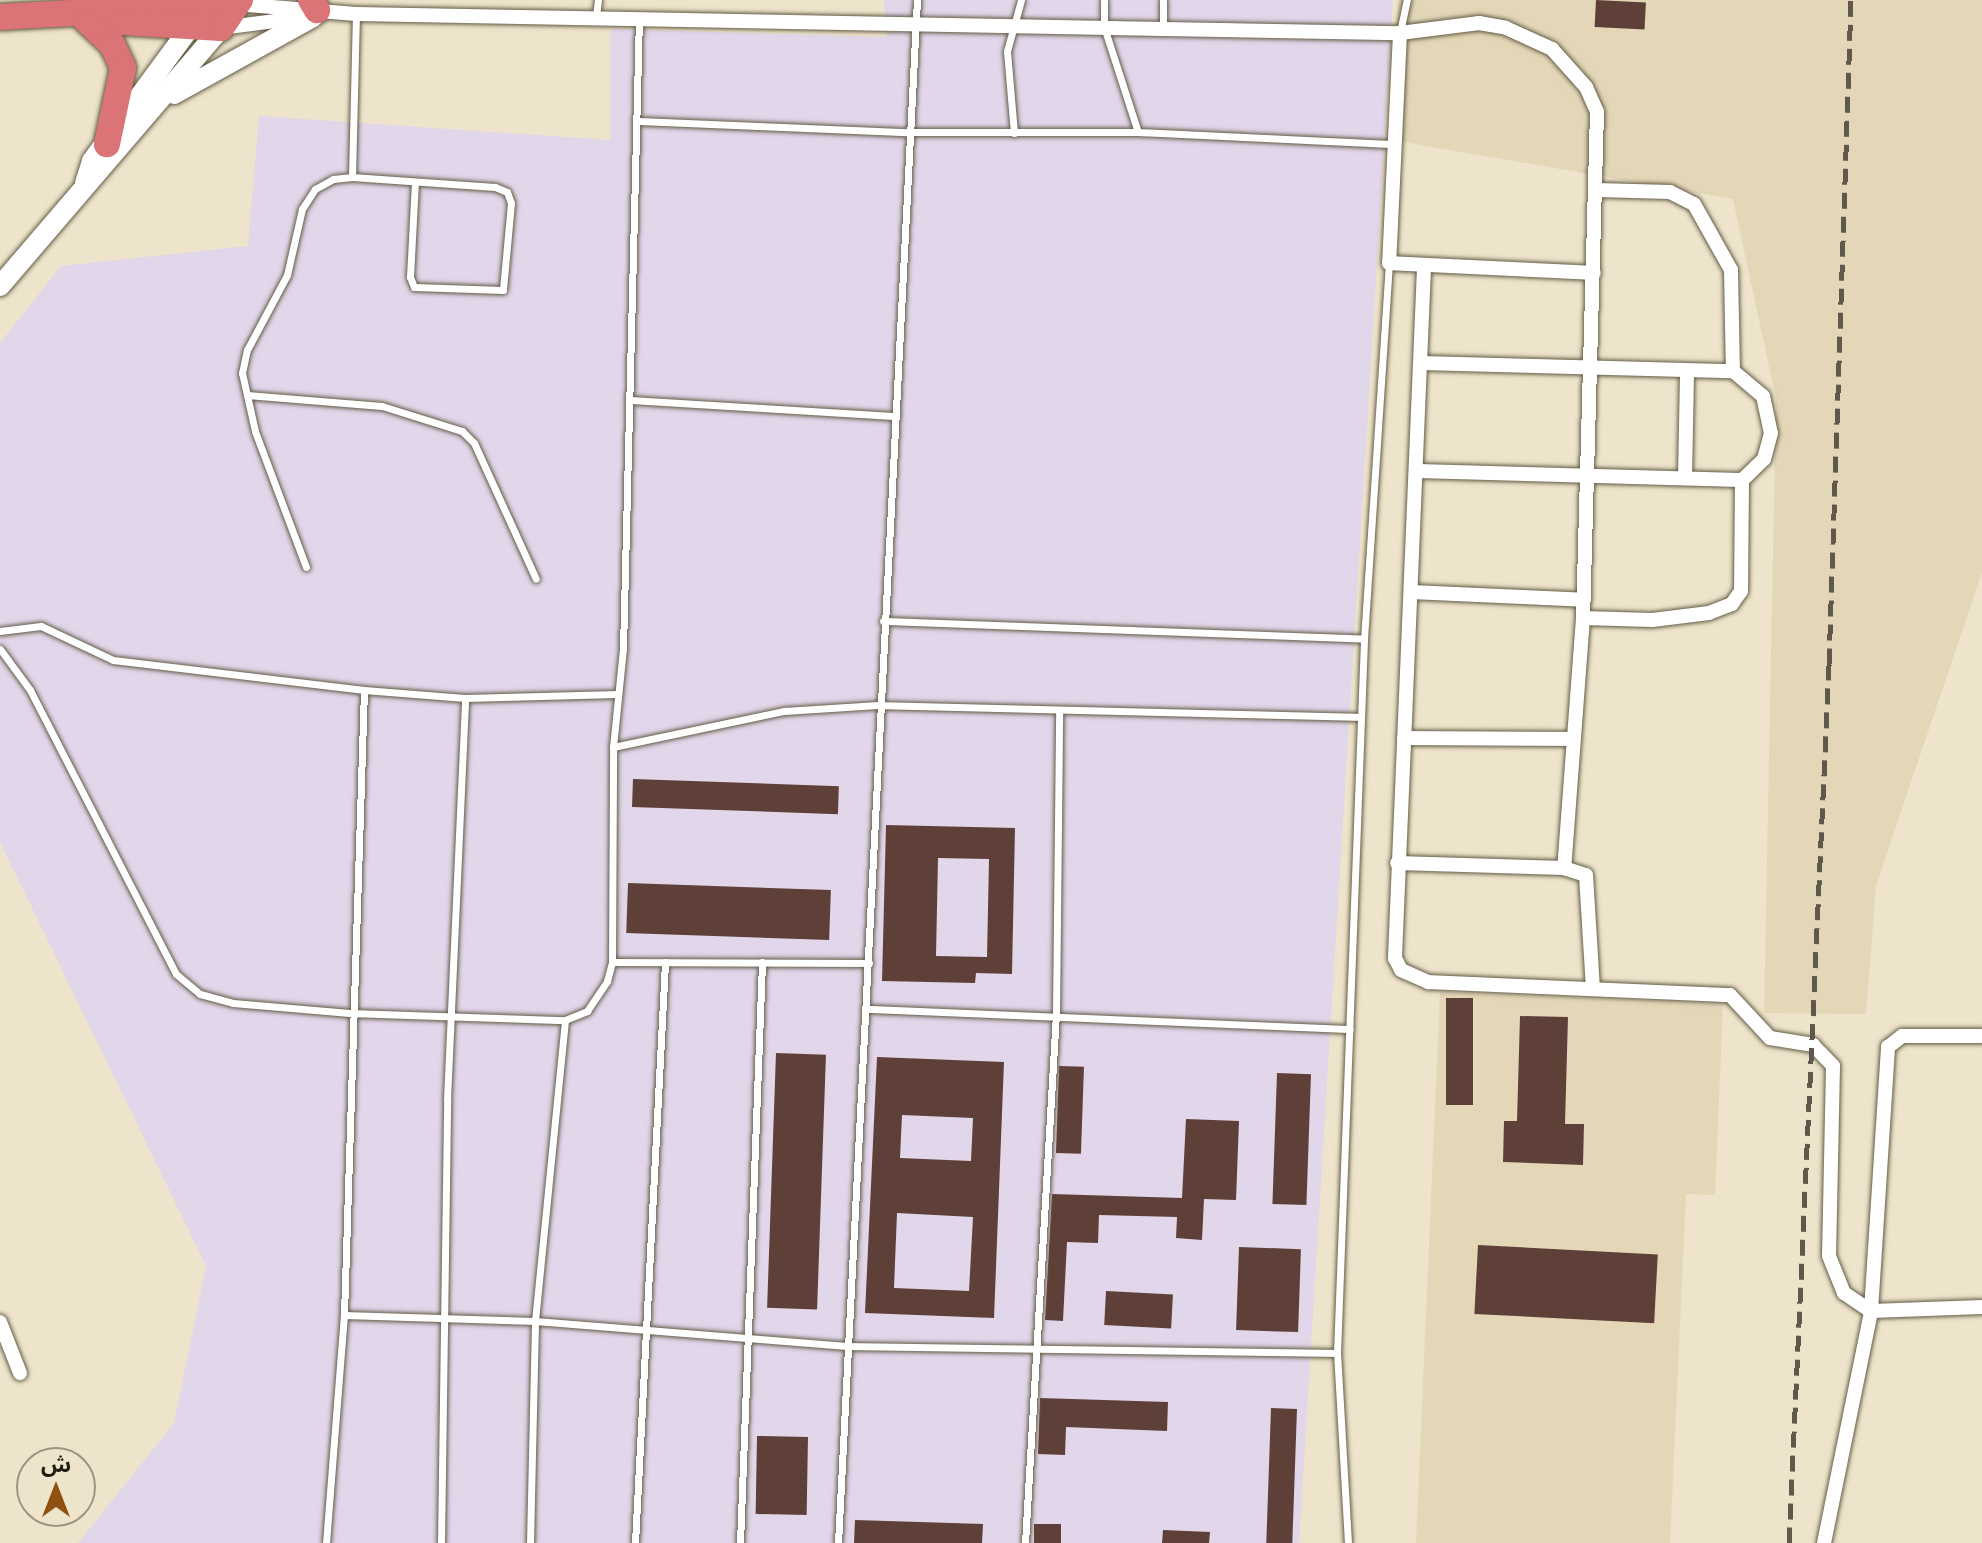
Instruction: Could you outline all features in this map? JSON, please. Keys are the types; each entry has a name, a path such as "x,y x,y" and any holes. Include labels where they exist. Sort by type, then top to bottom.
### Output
{"highway":[{"path":"0,17 124,4 224,2"},
{"path":"191,26 224,2"},
{"path":"40,15 221,28 224,2"},
{"path":"86,20 112,44 123,68 107,144"}],"main road":[{"path":"160,103 320,10"},
{"path":"85,183 92,161 191,26"},
{"path":"0,286 85,183 102,171 221,28"}],"street":[{"path":"224,2 356,14 916,21 1400,33 1479,23 1506,28 1552,49 1586,87 1597,112 1584,600 1564,868"},
{"path":"221,28 320,10"},
{"path":"1400,33 1389,263 1424,268 1594,273"},
{"path":"1597,190 1670,192 1694,204 1731,270 1733,371"},
{"path":"1424,268 1397,863 1395,958 1401,970 1428,982 1730,995 1770,1038 1813,1045 1833,1066 1829,1256 1844,1293 1871,1311 1982,1307"},
{"path":"1416,471 1742,480 1764,459 1770,419 1758,389 1733,371 1421,363"},
{"path":"1685,478 1687,371"},
{"path":"1583,618 1652,620 1709,613 1732,604 1741,591 1742,480"},
{"path":"1411,592 1584,600"},
{"path":"1404,738 1573,739"},
{"path":"1397,863 1564,868 1586,875 1593,989"},
{"path":"1824,1543 1871,1311 1889,1044 1902,1036 1982,1036"},
{"path":"0,1322 20,1373"}],"lane":[{"path":"596,16 598,0"},
{"path":"838,1543 847,1346 869,1009 878,705 907,132 917,0"},
{"path":"1014,133 1007,51 1017,25 1021,0"},
{"path":"1104,0 1104,27 1138,132"},
{"path":"1163,0 1163,29"},
{"path":"1400,33 1407,0"},
{"path":"352,177 356,14"},
{"path":"0,649 30,690 176,974 200,994 233,1003 350,1013 565,1020 587,1011 607,981 612,962 613,747 630,400 639,121 639,16"},
{"path":"639,121 907,132 1138,132 1396,144"},
{"path":"306,567 247,395 242,373 247,350 287,275 302,209 315,189 352,177 495,187 507,192 511,203 503,290 494,293 414,287 415,182"},
{"path":"1348,1543 1337,1353 1364,639 1389,263"},
{"path":"247,395 382,406 462,431 474,443 536,579"},
{"path":"630,400 894,416"},
{"path":"883,621 1364,639"},
{"path":"0,631 41,626 113,660 364,690 465,698 617,694"},
{"path":"326,1543 344,1315 350,1013 364,690"},
{"path":"441,1543 442,1317 465,698"},
{"path":"613,747 784,711 878,705 1361,717"},
{"path":"1025,1543 1056,1014 1062,863 1059,710"},
{"path":"612,962 869,963"},
{"path":"635,1543 665,962"},
{"path":"740,1543 762,962"},
{"path":"869,1009 1056,1014 1350,1029"},
{"path":"530,1543 535,1321 565,1020"},
{"path":"344,1315 535,1321 847,1346 1337,1353"}],"shaded area":[{"path":"884,0 1393,0 1299,1543 78,1543 91,1527 96,1527 96,1520 174,1423 206,1266 0,842 0,343 61,266 248,246 259,116 610,140 611,29 887,37"},
{"path":"1398,0 1982,0 1982,572 1876,886 1866,1014 1764,1013 1776,399 1733,199 1392,140"},
{"path":"1440,992 1723,1004 1715,1195 1686,1194 1670,1543 1416,1543"}],"building":[{"path":"1596,0 1646,3 1645,30 1595,27"},
{"path":"633,779 839,786 838,814 632,807"},
{"path":"886,825 1015,828 1012,974 976,973 975,983 882,981","holes":["938,858 989,859 987,957 936,956"]},
{"path":"628,883 831,890 829,940 626,933"},
{"path":"1446,998 1473,998 1473,1105 1446,1105"},
{"path":"1520,1016 1568,1017 1565,1124 1584,1124 1583,1165 1503,1162 1504,1121 1517,1121"},
{"path":"776,1053 826,1055 817,1310 767,1308"},
{"path":"877,1057 1004,1062 994,1318 865,1313","holes":["902,1115 973,1118 971,1161 900,1158","897,1213 973,1217 969,1291 894,1288"]},
{"path":"1059,1066 1084,1067 1081,1154 1056,1153"},
{"path":"1277,1073 1311,1074 1306,1205 1272,1204"},
{"path":"1186,1119 1239,1121 1236,1200 1204,1199 1202,1240 1176,1238 1177,1217 1099,1215 1098,1243 1067,1242 1063,1321 1045,1320 1052,1194 1182,1198"},
{"path":"1478,1245 1658,1254 1654,1323 1474,1314"},
{"path":"1239,1247 1301,1249 1298,1332 1236,1330"},
{"path":"1106,1291 1173,1295 1171,1328 1104,1325"},
{"path":"1040,1398 1168,1402 1167,1431 1066,1427 1065,1455 1038,1454"},
{"path":"1271,1408 1297,1409 1292,1543 1266,1543"},
{"path":"757,1436 808,1437 807,1515 756,1514"},
{"path":"855,1520 983,1524 982,1543 854,1543"},
{"path":"1034,1524 1061,1524 1061,1543 1034,1543"},
{"path":"1163,1530 1210,1532 1209,1543 1162,1543"}],"railway":[{"path":"1789,1543 1829,664 1851,0"}]}
